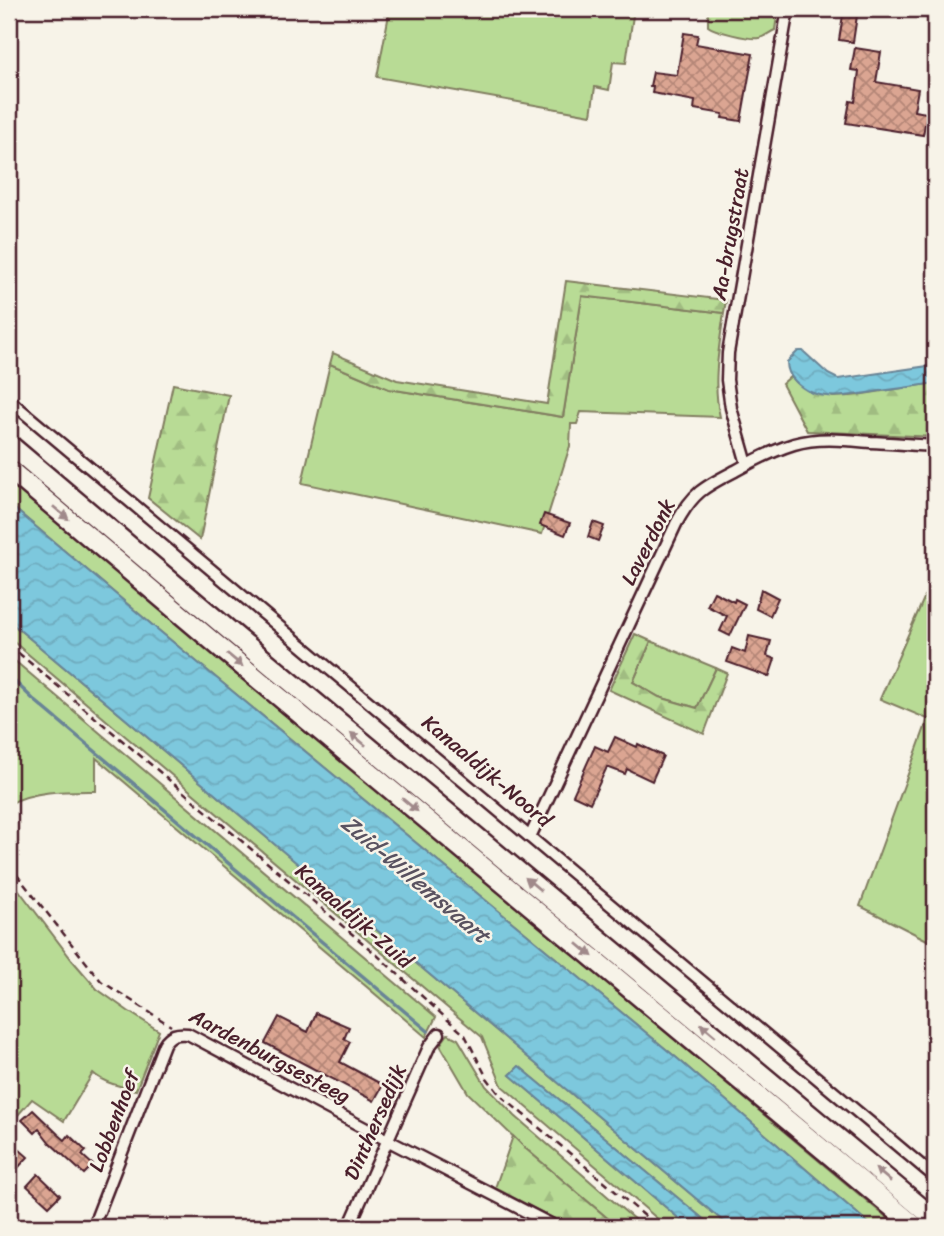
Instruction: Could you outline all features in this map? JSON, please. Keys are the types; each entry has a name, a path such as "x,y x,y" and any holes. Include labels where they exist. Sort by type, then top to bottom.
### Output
{"highway":[{"path":"9,444 322,709 935,1219"},
{"path":"9,469 916,1227"}],"street":[{"name":"Aa-brugstraat","path":"747,464 731,408 727,380 728,353 788,9"},
{"name":"Kanaaldijk-Noord","path":"9,400 935,1177"},
{"name":"Laverdonk","path":"530,837 684,509 694,496 747,464 808,441 831,439 935,446"},
{"name":"Aardenburgsesteeg","path":"176,1033 188,1034 556,1227"},
{"name":"Lobbenhoef","path":"93,1227 164,1044 167,1038 176,1033"},
{"name":"Dinthersedijk","path":"349,1227 429,1047 439,1034"}],"path":[{"name":"Kanaaldijk-Zuid","path":"9,645 377,955 465,1035 487,1078 500,1095 658,1227"},
{"name":"Aardenburgsesteeg","path":"9,865 101,981 173,1027 176,1033"}],"green space":[{"path":"390,9 634,9 626,63 613,62 609,90 595,87 591,115 377,77"},
{"path":"708,9 778,9 775,30 754,38 724,33 708,26"},
{"path":"566,281 726,300 724,313 582,296 563,417 389,389 330,364 333,353 397,380 547,404"},
{"path":"582,296 724,313 716,378 720,417 581,412 577,424 571,424 570,446 542,534 302,483 330,364 389,389 563,417"},
{"path":"791,376 797,383 833,397 935,383 935,437 807,431 782,384"},
{"path":"173,384 229,395 200,540 148,498"},
{"path":"9,482 898,1227 873,1227 678,1059 151,624 9,504"},
{"path":"935,573 935,944 860,906 928,719 880,699"},
{"path":"9,621 730,1227 713,1227 519,1066 510,1075 689,1227 667,1227 502,1086 482,1037 9,638"},
{"path":"635,634 651,641 633,682 659,697 697,708 716,668 727,673 704,734 609,690"},
{"path":"651,641 716,668 697,708 659,697 633,682"},
{"path":"9,656 436,1017 426,1037 96,758 96,791 40,794 9,804"},
{"path":"9,877 97,989 159,1031 136,1090 107,1082 93,1073 64,1121 32,1099 9,1125"},
{"path":"448,1034 458,1039 486,1086 515,1116 643,1227 618,1227 526,1149 468,1093 440,1045"},
{"path":"513,1136 618,1227 570,1227 495,1188"}],"water":[{"path":"798,351 803,351 828,374 838,379 935,365 935,383 847,396 824,396 804,388 790,374 787,362"},
{"name":"Zuid-Willemsvaart","path":"9,504 678,1059 873,1227 730,1227 9,621"},
{"path":"519,1066 713,1227 689,1227 510,1075"}],"building":[{"path":"844,9 858,9 853,42 839,40"},
{"path":"684,33 698,35 696,44 753,54 741,121 722,118 723,114 694,109 695,101 652,93 653,86 650,86 653,72 677,75"},
{"path":"855,48 881,52 876,82 918,89 914,111 927,113 923,135 846,123 850,101 855,102 859,71 851,70"},
{"path":"544,514 570,523 565,535 540,525"},
{"path":"593,522 604,526 598,541 588,537"},
{"path":"761,589 778,598 770,616 756,609"},
{"path":"714,592 734,602 735,599 745,604 730,636 720,631 727,616 707,606"},
{"path":"749,636 771,641 767,656 775,659 769,677 727,662 732,648 745,653"},
{"path":"615,737 663,756 652,781 627,769 625,774 607,767 590,803 573,795 595,746 608,752"},
{"path":"316,1013 349,1027 344,1039 350,1042 340,1062 383,1085 374,1101 265,1043 279,1017 308,1032"},
{"path":"33,1110 65,1140 69,1135 86,1151 82,1155 93,1165 84,1174 50,1143 39,1129 35,1133 22,1120"},
{"path":"20,1150 28,1157 15,1171 9,1162"},
{"path":"38,1174 60,1195 49,1206 27,1186"}],"waterway":[{"path":"9,676 428,1031"}]}
